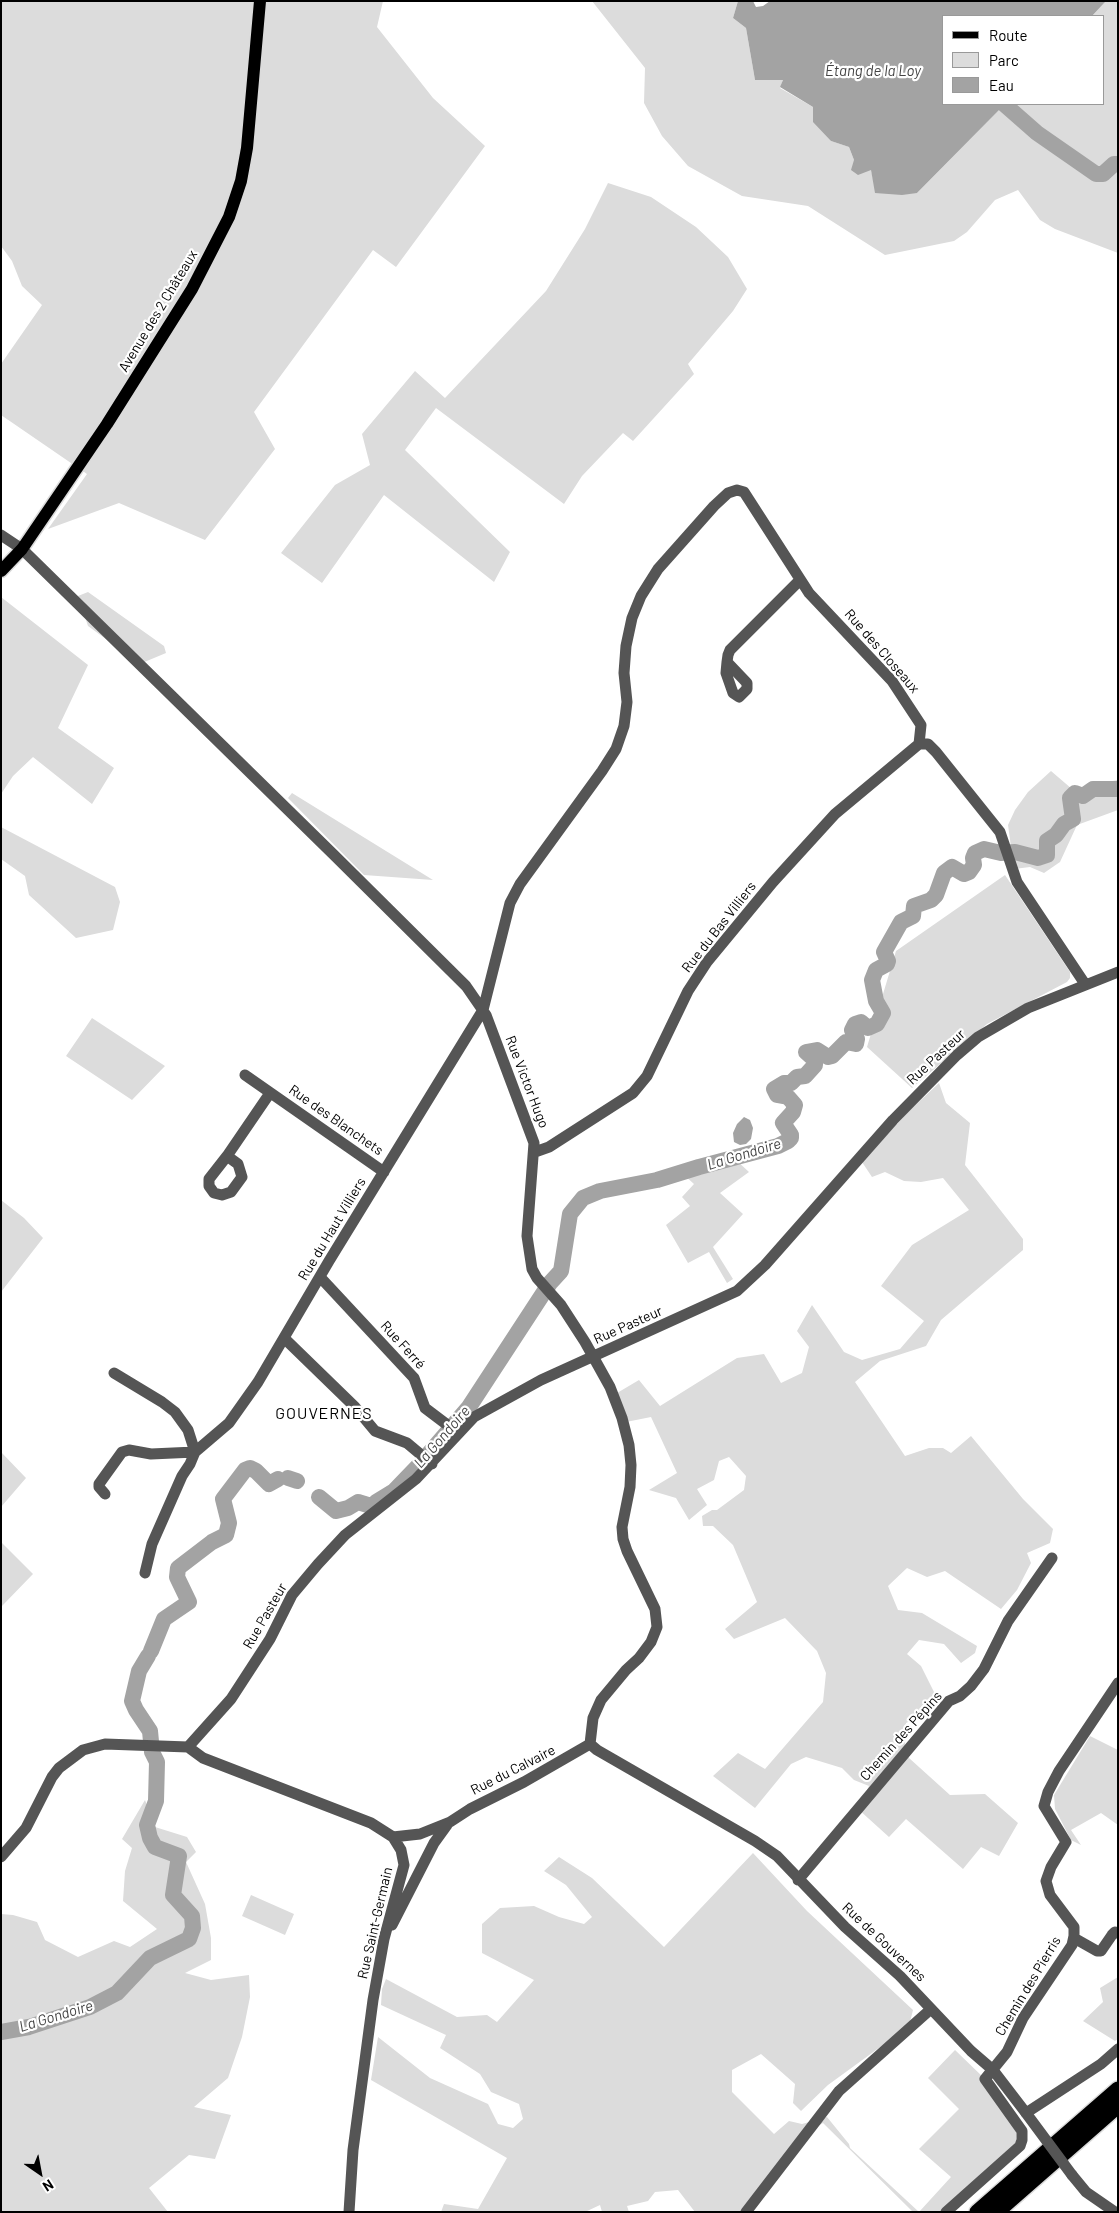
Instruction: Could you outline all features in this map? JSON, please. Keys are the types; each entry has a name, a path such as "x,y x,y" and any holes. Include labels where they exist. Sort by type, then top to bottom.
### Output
{"highway":[{"path":"977,2212 1118,2089"},
{"path":"997,2212 1118,2106"}],"main road":[{"name":"Avenue des 2 Châteaux","path":"1,571 22,549 107,424 192,289 229,217 241,181 247,148 260,1"}],"street":[{"name":"Rue des Closeaux","path":"737,490 744,492 809,593 892,681 921,725 919,744"},
{"name":"Rue du Haut Villiers","path":"195,1452 229,1423 258,1382 483,1010 510,903 520,884 616,749 624,726 627,702 624,673 626,646 632,618 641,596 658,569 714,506 728,494 737,490"},
{"name":"Rue Victor Hugo","path":"1,535 22,549 466,986 483,1010 534,1143 535,1152 527,1248 532,1269 561,1306 593,1356 610,1388 622,1418 629,1445 630,1487 622,1527 623,1539 655,1608 657,1627 651,1642 601,1700 593,1718 590,1744"},
{"path":"727,662 733,645 800,580"},
{"path":"919,744 928,744 980,805 1000,832 1017,882 1085,984"},
{"name":"Rue du Bas Villiers","path":"535,1152 549,1147 633,1093 647,1076 688,991 707,962 774,882 835,814 919,744"},
{"name":"Rue Pasteur","path":"188,1747 231,1699 270,1639 292,1595 345,1535 403,1491 452,1430 481,1412 593,1356 728,1296 743,1286 765,1265 893,1120 957,1055 978,1037 1028,1008 1118,972"},
{"name":"Rue des Blanchets","path":"245,1075 384,1172"},
{"name":"Rue des Blanchets","path":"227,1156 270,1093"},
{"name":"Rue Ferré","path":"320,1277 414,1378 424,1407 452,1430"},
{"path":"284,1338 355,1407 375,1431 407,1443 427,1460"},
{"path":"114,1373 175,1412 188,1430 195,1452 182,1476 152,1544 145,1573"},
{"path":"105,1494 99,1487 99,1484 122,1452 129,1450 151,1454 195,1452"},
{"name":"Chemin des Pépins","path":"798,1880 949,1701 960,1696 971,1686 984,1669 1008,1622 1052,1558"},
{"name":"Chemin des Pierris","path":"993,2070 1007,2052 1023,2018 1072,1945 1074,1926 1050,1895 1046,1880 1051,1867 1066,1842 1044,1806 1048,1792 1059,1771 1118,1683"},
{"name":"Rue du Calvaire","path":"393,1838 420,1834 450,1822 470,1809 524,1782 590,1744"},
{"name":"Rue de Gouvernes","path":"590,1744 597,1750 755,1841 776,1856 844,1927 900,1976 971,2051 993,2070 1072,2176 1086,2192 1115,2212"},
{"path":"1,1857 26,1828 52,1777 68,1760 83,1750 94,1746 147,1745 188,1747 203,1758 371,1823 393,1838"},
{"name":"Rue du Calvaire","path":"387,1932 401,1911 434,1843 450,1822"},
{"name":"Rue Saint-Germain","path":"348,2212 353,2150 373,2000 387,1932 404,1865 401,1850 393,1838"},
{"path":"1074,1938 1097,1951 1101,1951 1112,1935 1115,1932 1118,1933"},
{"path":"746,2212 839,2091 931,2009"},
{"path":"1026,2113 1101,2064 1118,2049"},
{"path":"946,2212 1020,2146 1022,2140 1022,2131 985,2079 993,2070"}],"green space":[{"path":"1,1 383,1 377,27 433,98 485,146 396,267 373,250 254,412 275,449 205,540 119,503 48,529 87,474 1,415 1,364 42,305 22,286 12,261 1,246"},
{"path":"592,1 738,1 733,18 746,28 755,80 783,80 780,88 813,107 831,141 849,147 854,160 871,170 874,183 917,193 1004,105 1104,105 1104,15 1093,15 1106,1 1118,1 1118,253 1055,229 1040,220 1018,190 995,200 967,232 954,241 885,255 808,206 742,196 688,166 662,136 644,103 645,68"},
{"path":"608,183 651,197 696,227 728,257 747,289 733,311 688,364 694,374 633,441 623,433 582,476 564,504 436,408 405,450 510,552 494,582 384,495 322,583 281,553 335,485 370,465 362,434 415,371 445,398 546,291 585,229"},
{"path":"88,592 164,646 166,653 142,663 88,626 78,596"},
{"path":"1,597 88,665 58,728 114,768 92,804 33,757 13,776 1,794"},
{"path":"1051,771 1072,789 1118,780 1118,810 1077,825 1060,862 1044,873 1030,867 1014,869 1008,825 1015,810 1028,792"},
{"path":"292,793 433,880 364,875 288,798"},
{"path":"1,827 115,887 120,902 113,930 76,938 29,895 25,876 1,859"},
{"path":"1005,875 1070,972 1070,978 1067,982 987,1024 912,1088 867,1047 896,951"},
{"path":"92,1018 165,1066 132,1100 66,1056"},
{"path":"939,1083 946,1103 970,1123 965,1165 1023,1239 1023,1250 941,1320 926,1346 880,1361 855,1382 905,1456 929,1448 943,1448 951,1453 971,1436 1023,1499 1053,1529 1050,1543 1027,1553 1031,1563 1017,1590 1001,1609 945,1571 927,1577 907,1568 888,1586 898,1610 922,1613 977,1646 975,1653 961,1663 944,1644 919,1640 907,1654 921,1666 935,1694 929,1712 906,1723 905,1745 909,1758 950,1795 985,1794 1018,1823 999,1856 981,1847 963,1869 906,1819 889,1837 858,1809 869,1786 854,1780 842,1768 806,1757 791,1764 755,1808 713,1776 738,1753 765,1769 823,1702 826,1673 817,1651 785,1618 734,1639 725,1629 757,1602 733,1545 713,1526 703,1526 702,1516 712,1510 717,1510 744,1490 746,1476 729,1457 719,1461 714,1480 697,1489 707,1505 689,1520 676,1498 649,1490 677,1473 651,1417 621,1423 612,1396 639,1380 660,1406 737,1358 764,1354 781,1383 802,1373 809,1347 797,1331 812,1305 844,1352 862,1360 900,1349 924,1321 881,1286 912,1245 969,1210 943,1178 921,1182 904,1181 885,1172 872,1177 862,1162 907,1113"},
{"path":"736,1160 749,1172 720,1193 743,1214 713,1247 733,1279 727,1283 709,1252 688,1263 666,1225 690,1206 682,1197 694,1184 683,1174"},
{"path":"1,1200 24,1218 43,1238 1,1292"},
{"path":"1,1452 26,1478 1,1507"},
{"path":"1,1542 33,1574 1,1607"},
{"path":"1090,1736 1118,1750 1118,1825 1101,1813 1071,1830 1081,1845 1071,1840 1055,1809 1054,1795"},
{"path":"145,1800 155,1827 187,1837 196,1852 186,1862 205,1904 211,1938 211,1960 185,1973 211,1980 249,1975 250,1997 242,2037 228,2078 194,2107 231,2115 215,2159 189,2155 149,2188 168,2212 1,2212 1,1914 13,1915 37,1922 45,1940 78,1957 114,1941 130,1947 157,1929 123,1901 125,1871 132,1848 122,1839"},
{"path":"753,1853 807,1911 913,2010 909,2026 828,2085 801,2111 793,2103 795,2084 761,2054 732,2070 732,2092 774,2134 789,2121 802,2124 827,2117 849,2144 850,2148 919,2212 913,2212 823,2123 798,2139 743,2212 695,2212 678,2190 655,2192 648,2201 627,2206 629,2212 602,2212 600,2205 585,2212 441,2212 444,2204 478,2209 507,2158 371,2080 378,2037 430,2078 488,2104 498,2124 513,2128 523,2119 519,2104 491,2092 480,2074 440,2048 446,2035 381,2005 382,1989 386,1979 457,2017 487,2015 497,2022 534,1980 482,1953 482,1924 500,1908 534,1906 559,1917 584,1924 592,1917 566,1885 544,1871 559,1857 592,1878 664,1947"},
{"path":"251,1895 294,1914 285,1935 242,1916"},
{"path":"1118,1977 1118,2039 1115,2041 1083,2021 1103,2002 1100,1988"},
{"path":"955,2050 985,2079 1017,2125 1016,2146 943,2212 919,2212 951,2177 919,2149 959,2109 928,2078"}],"water":[{"name":"Étang de la Loy","path":"738,1 753,1 756,7 763,6 770,1 1106,1 1093,15 942,15 942,105 1004,105 917,193 902,195 875,193 871,170 858,175 851,170 854,160 849,147 831,141 813,122 813,107 780,87 783,80 755,80 746,28 733,18"},
{"path":"744,1117 750,1120 753,1128 751,1139 746,1144 740,1145 734,1142 733,1133 737,1124"}],"waterway":[{"path":"1005,105 1037,133 1096,174 1103,174 1114,164 1118,164"},
{"name":"La Gondoire","path":"376,1502 394,1491 469,1407 550,1283 561,1271 570,1214 583,1198 600,1191 657,1180 778,1146 788,1141 791,1135 783,1123 793,1112 795,1105 788,1097 777,1095 774,1089 784,1083 791,1083 797,1077 805,1076 815,1065 815,1060 806,1052 817,1050 828,1057 832,1056 846,1042 856,1044 857,1039 852,1030 855,1024 861,1022 868,1028 877,1024 883,1013 876,1001 872,980 876,970 887,964 888,961 884,952 901,922 913,916 914,906 931,900 936,895 944,873 952,867 964,874 969,872 974,865 973,858 975,853 984,849 1001,853 1015,852 1038,858 1047,855 1047,841 1056,835 1064,824 1073,819 1070,798 1075,793 1083,796 1093,789 1118,789"},
{"name":"La Gondoire","path":"151,1651 164,1619 189,1602 177,1577 178,1568 212,1542 226,1535 229,1523 223,1499 245,1470 250,1468 256,1471 269,1484 278,1479"},
{"name":"La Gondoire","path":"288,1478 297,1481"},
{"name":"La Gondoire","path":"319,1497 336,1511 348,1508 358,1502 371,1506"},
{"name":"La Gondoire","path":"1,2032 29,2027 90,2007 117,1993 150,1958 189,1939 193,1928 192,1916 173,1895 179,1856 155,1847 150,1838 147,1825 156,1801 157,1762 152,1752 150,1731 132,1701 139,1671 148,1656"}],"district":[{"name":"GOUVERNES","path":"324,1414"}]}
